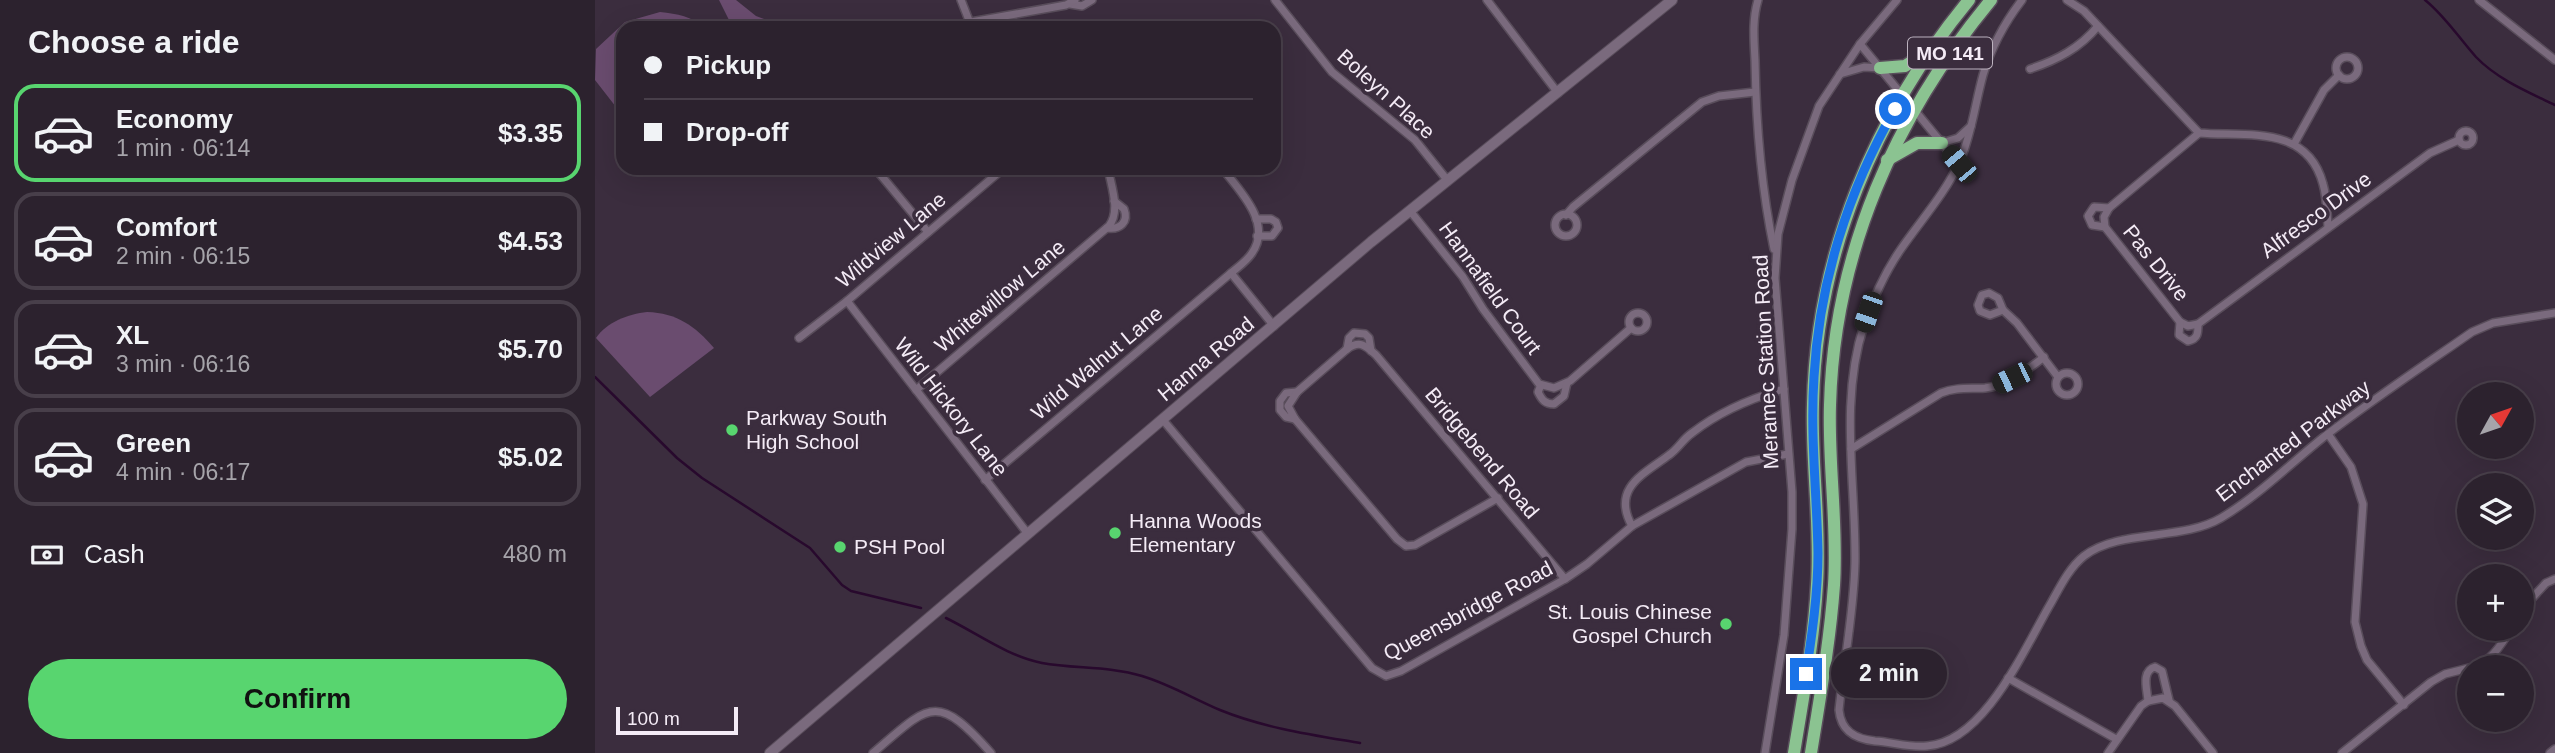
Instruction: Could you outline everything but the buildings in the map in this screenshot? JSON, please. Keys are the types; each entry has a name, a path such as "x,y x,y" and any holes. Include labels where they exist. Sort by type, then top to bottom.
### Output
{"highway":[{"name":"MO 141","path":"1794,753 1817,583 1813,406 1820,319 1833,261 1850,205 1873,150 1903,95 1969,0"},
{"name":"MO 141","path":"1811,753 1828,644 1834,584 1830,407 1835,339 1843,289 1857,237 1887,160 1914,109 1946,59 1991,0"},
{"path":"1880,68 1905,66 1934,48"},
{"path":"1887,160 1917,143 1942,143"}],"street":[{"path":"961,0 970,21"},
{"path":"989,21 1072,2 1082,6 1092,0"},
{"name":"Boleyn Place","path":"1275,0 1332,72 1415,140 1448,181"},
{"path":"1487,0 1558,93"},
{"name":"Hanna Road","path":"770,753 1371,242 1672,0"},
{"path":"1758,0 1754,18 1755,92 1765,206 1776,258"},
{"name":"Meramec Station Road","path":"1765,753 1784,635 1790,570 1792,492 1775,278 1778,234 1791,180 1819,106 1860,44 1897,0"},
{"path":"2022,0 2006,23 1988,60 1973,124 1959,164 1941,195 1900,250 1868,312 1854,368 1849,409 1851,449 1941,393 1951,389 1998,385 2044,357"},
{"path":"2067,0 2084,11 2199,133"},
{"path":"2479,0 2555,60"},
{"path":"2030,69 2068,52 2091,35 2098,26"},
{"path":"1860,44 1959,164"},
{"path":"1839,74 1852,68 1880,68"},
{"path":"2294,144 2324,90 2339,75"},
{"path":"1566,215 1702,102 1719,96 1755,92"},
{"path":"1942,143 1958,138 1973,124"},
{"path":"2105,228 2092,225 2088,216 2094,207 2109,208 2199,133 2253,134 2284,139 2294,144 2306,153 2320,174 2325,193 2328,227"},
{"name":"Alfresco Drive","path":"2198,324 2195,339 2185,340 2179,335 2184,324 2198,324 2430,153 2459,140"},
{"path":"882,175 928,232"},
{"name":"Wildview Lane","path":"800,338 996,175"},
{"name":"Whitewillow Lane","path":"916,390 1107,229 1115,216 1109,175"},
{"path":"1228,175 1248,201 1256,219 1257,236"},
{"name":"Pas Drive","path":"2109,208 2104,216 2105,228 2184,324"},
{"name":"Hannafield Court","path":"1411,212 1463,277 1483,309 1541,385 1554,388 1567,383 1631,328"},
{"name":"Wild Walnut Lane","path":"985,480 1231,273 1254,251 1257,236 1272,236 1278,228 1276,222 1271,219 1256,219"},
{"path":"1231,273 1274,326"},
{"name":"Wild Hickory Lane","path":"847,301 1028,534"},
{"path":"2003,310 2017,323 2058,377"},
{"name":"Enchanted Parkway","path":"1851,449 1855,535 1854,589 1839,710 1844,727 1861,739 1916,746 1941,744 1969,727 1980,716 2008,678 2062,583 2084,556 2106,545 2192,529 2221,517 2328,434 2479,328 2555,313"},
{"name":"Bridgebend Road","path":"1295,419 1288,406 1297,392 1347,348 1356,343 1362,344 1371,351 1498,498 1565,579"},
{"name":"Hannafield Court","path":"1541,385 1538,392 1542,399 1548,404 1554,404 1564,396 1567,383"},
{"path":"1632,526 1625,501 1638,477 1670,455 1696,430 1752,398 1784,389"},
{"path":"1297,392 1286,393 1280,401 1280,410 1286,417 1295,419 1397,539 1406,546 1415,544 1498,498"},
{"name":"Queensbridge Road","path":"1163,421 1372,668 1386,676 1401,671 1565,579 1632,526 1746,462 1788,454"},
{"path":"2328,434 2351,467 2363,504 2355,622 2361,646 2367,660 2404,705"},
{"path":"2534,596 2546,583 2555,579"},
{"path":"2491,655 2503,641"},
{"path":"2148,701 2146,673 2155,667 2162,671 2169,700 2213,753"},
{"path":"2341,753 2431,682 2457,671"},
{"path":"2008,678 2116,739"},
{"path":"2108,753 2141,705 2163,698 2169,700"},
{"path":"873,753 917,716 931,710 950,714 991,753"},
{"path":"2550,753 2555,749"}],"shaded area":[{"path":"719,0 736,0 756,16 770,21 730,21"},
{"path":"660,12 684,16 695,21 628,21"},
{"path":"616,30 616,107 595,80 596,49"},
{"path":"647,312 667,315 685,322 714,348 650,397 596,338 606,327 618,320"}],"waterway":[{"path":"2425,0 2484,65 2513,84 2555,105"},
{"path":"595,377 677,458 702,478 810,548 842,585 851,591 921,608"},
{"path":"946,618 1004,650 1029,660 1142,676 1254,722 1360,743"}],"place":[{"name":"Parkway South High School","path":"732,430"},
{"name":"Hanna Woods Elementary","path":"1115,533"},
{"name":"PSH Pool","path":"840,547"},
{"name":"St. Louis Chinese Gospel Church","path":"1726,624"}],"route":[{"path":"1806,674 1817,583 1813,406 1820,319 1833,261 1850,205 1873,150 1895,109"}]}
